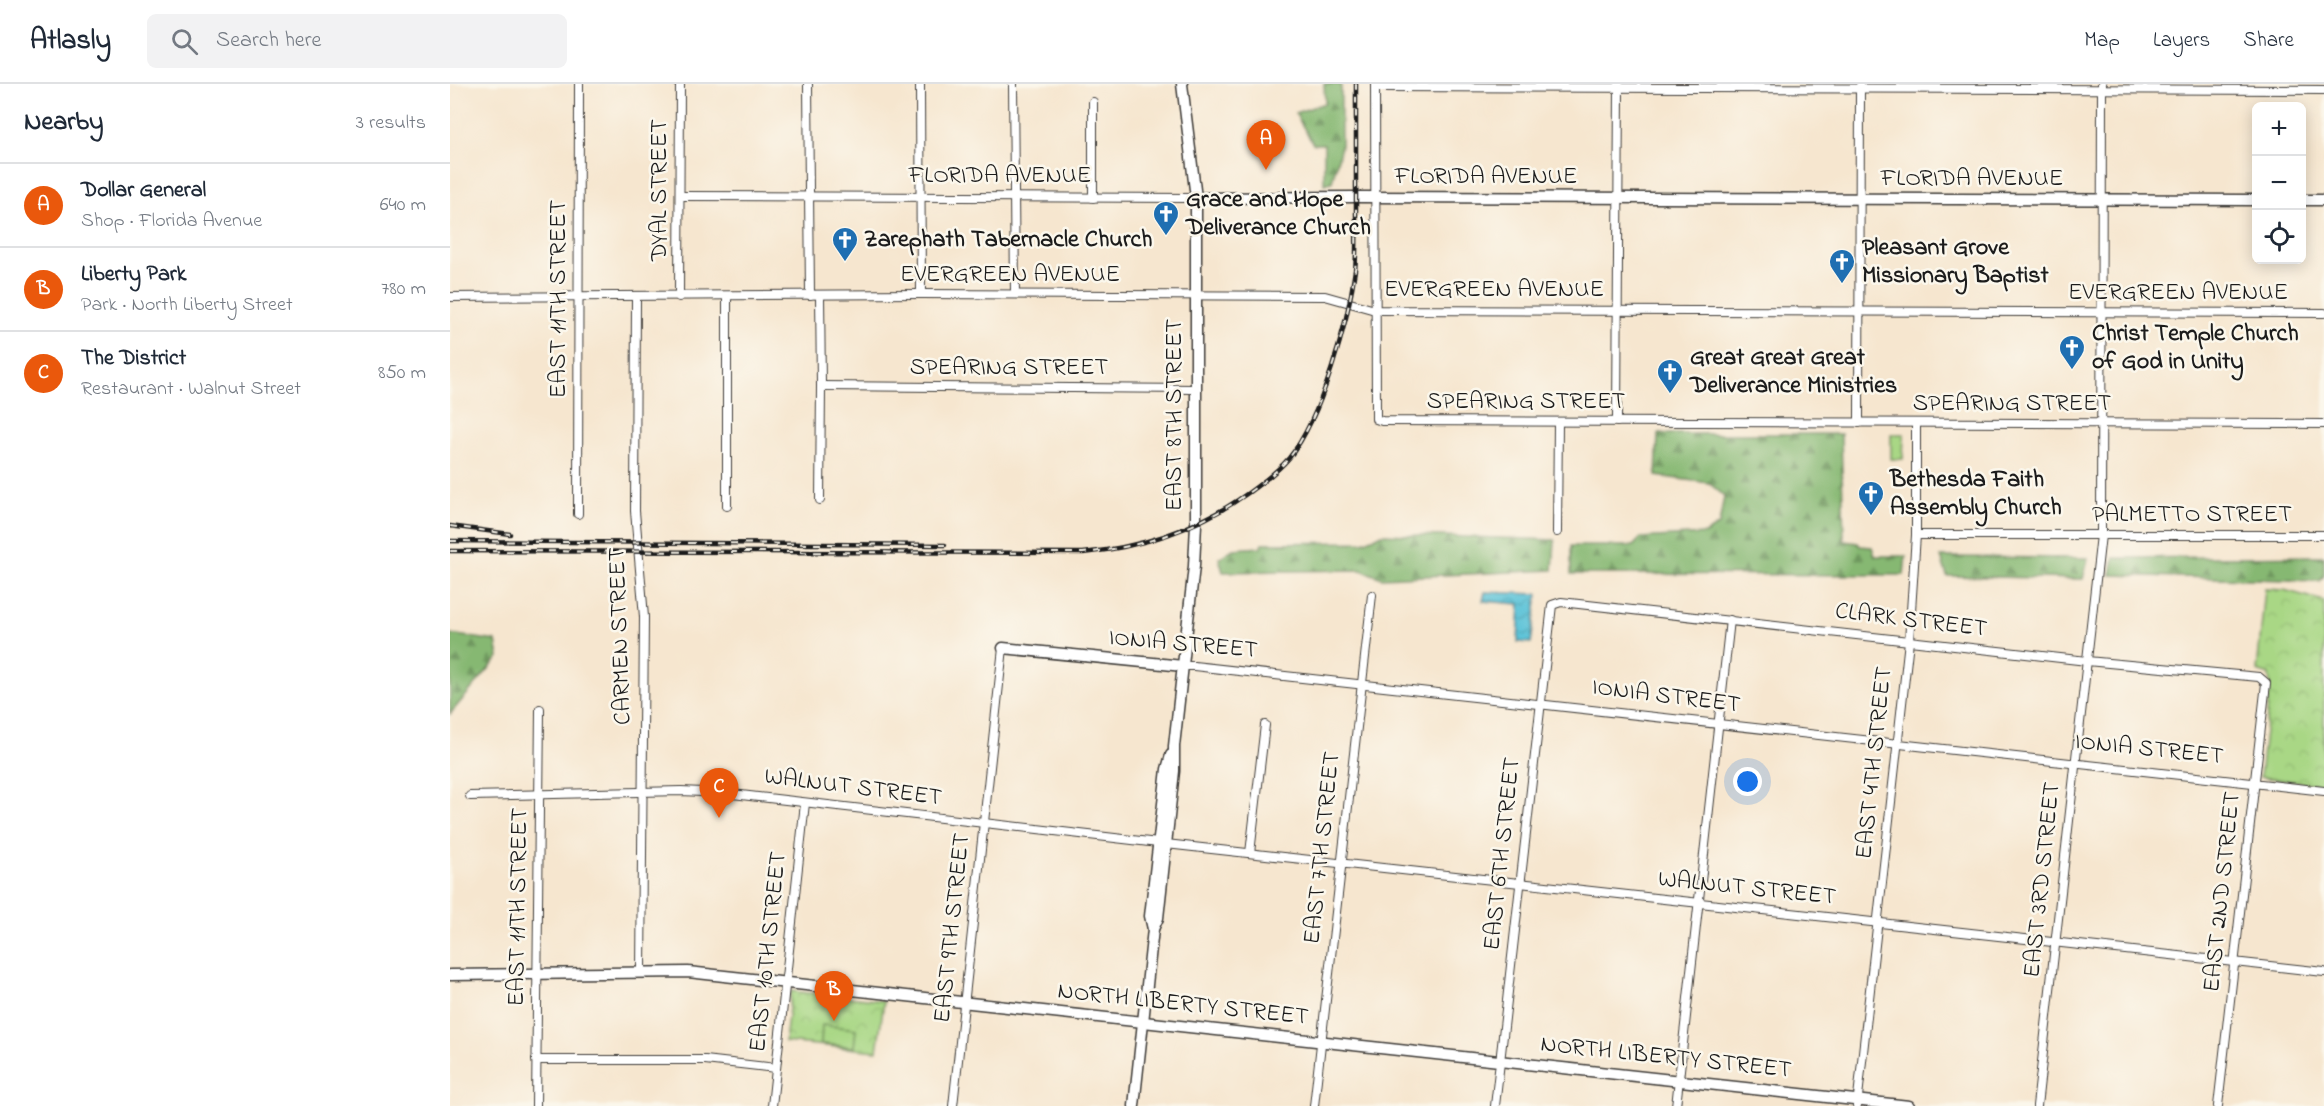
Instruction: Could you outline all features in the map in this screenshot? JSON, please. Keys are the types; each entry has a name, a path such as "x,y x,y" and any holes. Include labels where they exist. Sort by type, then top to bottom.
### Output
{"street":[{"name":"EAST 11TH STREET","path":"578,514 579,84"},
{"name":"DYAL STREET","path":"679,297 680,84"},
{"path":"808,84 810,295"},
{"path":"920,84 921,294"},
{"path":"1013,84 1015,294"},
{"name":"EAST 8TH STREET","path":"1134,1106 1153,929 1150,916 1162,843 1167,769 1174,741 1196,542 1196,198 1182,84"},
{"path":"1375,310 1375,85 2102,87 2324,90"},
{"path":"1617,422 1619,86"},
{"path":"1859,423 1860,86"},
{"name":"EAST 3RD STREET","path":"2037,1106 2101,535 2102,87"},
{"path":"1092,198 1093,102"},
{"name":"FLORIDA AVENUE","path":"680,196 2252,200"},
{"path":"2306,200 2324,200"},
{"name":"EVERGREEN AVENUE","path":"450,297 921,294 1325,296 1375,310 2324,313"},
{"path":"820,296 820,500"},
{"name":"CARMEN STREET","path":"636,297 635,511 644,617 641,973"},
{"path":"727,297 727,506"},
{"name":"SPEARING STREET","path":"1375,310 1376,419 1382,421 2324,424"},
{"name":"SPEARING STREET","path":"821,386 1197,389"},
{"path":"1557,532 1558,422"},
{"name":"EAST 4TH STREET","path":"1858,1103 1909,640 1916,535 1916,424"},
{"name":"PALMETTO STREET","path":"1916,535 2324,535"},
{"name":"EAST 7TH STREET","path":"1314,1106 1372,595"},
{"name":"CLARK STREET","path":"1551,606 1561,602 1590,604 2087,661 2259,677 2266,683"},
{"name":"EAST 6TH STREET","path":"1495,1106 1551,606"},
{"path":"1676,1106 1730,620"},
{"name":"IONIA STREET","path":"1004,648 1361,684 2324,791"},
{"name":"EAST 9TH STREET","path":"953,1106 1004,648"},
{"name":"EAST 2ND STREET","path":"2218,1106 2266,683"},
{"name":"EAST 11TH STREET","path":"536,1106 540,709"},
{"path":"1250,852 1265,724"},
{"name":"WALNUT STREET","path":"470,796 702,791 2324,972"},
{"name":"EAST 10TH STREET","path":"772,1106 805,803"},
{"name":"NORTH LIBERTY STREET","path":"450,975 688,972 1679,1081 1858,1103 1909,1106"},
{"path":"536,1060 705,1060 776,1068"}],"green space":[{"path":"1324,84 1341,84 1341,146 1332,182 1324,184 1324,144 1313,144 1295,113 1325,103"},
{"path":"1658,434 1841,434 1844,541 1872,547 1875,556 1906,556 1904,575 1571,574 1571,546 1633,546 1641,538 1705,534 1719,525 1724,496 1709,483 1656,476"},
{"path":"1891,434 1904,434 1903,459 1891,459"},
{"path":"1382,534 1555,540 1553,570 1382,578 1361,570 1223,572 1219,558 1233,549 1261,547 1262,543 1363,542"},
{"path":"2324,556 2324,575 2320,581 2111,575 2114,558"},
{"path":"1941,557 2088,558 2083,579 1947,576"},
{"path":"2265,589 2284,590 2324,601 2324,785 2260,777 2270,686 2269,675 2257,671"},
{"path":"450,634 496,641 499,657 450,714"},
{"path":"791,991 884,1001 877,1051 785,1042"},
{"path":"822,1025 856,1029 854,1047 821,1044"}],"water":[{"path":"1485,592 1538,594 1531,643 1518,642 1520,604 1483,601"}],"railway":[{"path":"450,551 1083,553 1149,541 1210,517 1259,485 1289,458 1312,419 1332,368 1352,291 1356,263 1356,84"},
{"path":"450,526 510,534"},
{"path":"450,541 945,545"}],"place":[{"name":"Dollar General","path":"1266,170"},
{"name":"Grace and Hope Deliverance Church","path":"1166,237"},
{"name":"Zarephath Tabernacle Church","path":"845,263"},
{"name":"Pleasant Grove Missionary Baptist","path":"1842,285"},
{"name":"Christ Temple Church of God in Unity","path":"2072,371"},
{"name":"Great Great Great Deliverance Ministries","path":"1670,395"},
{"name":"Bethesda Faith Assembly Church","path":"1871,517"},
{"name":"The District","path":"719,818"},
{"name":"Liberty Park","path":"834,1021"}]}
